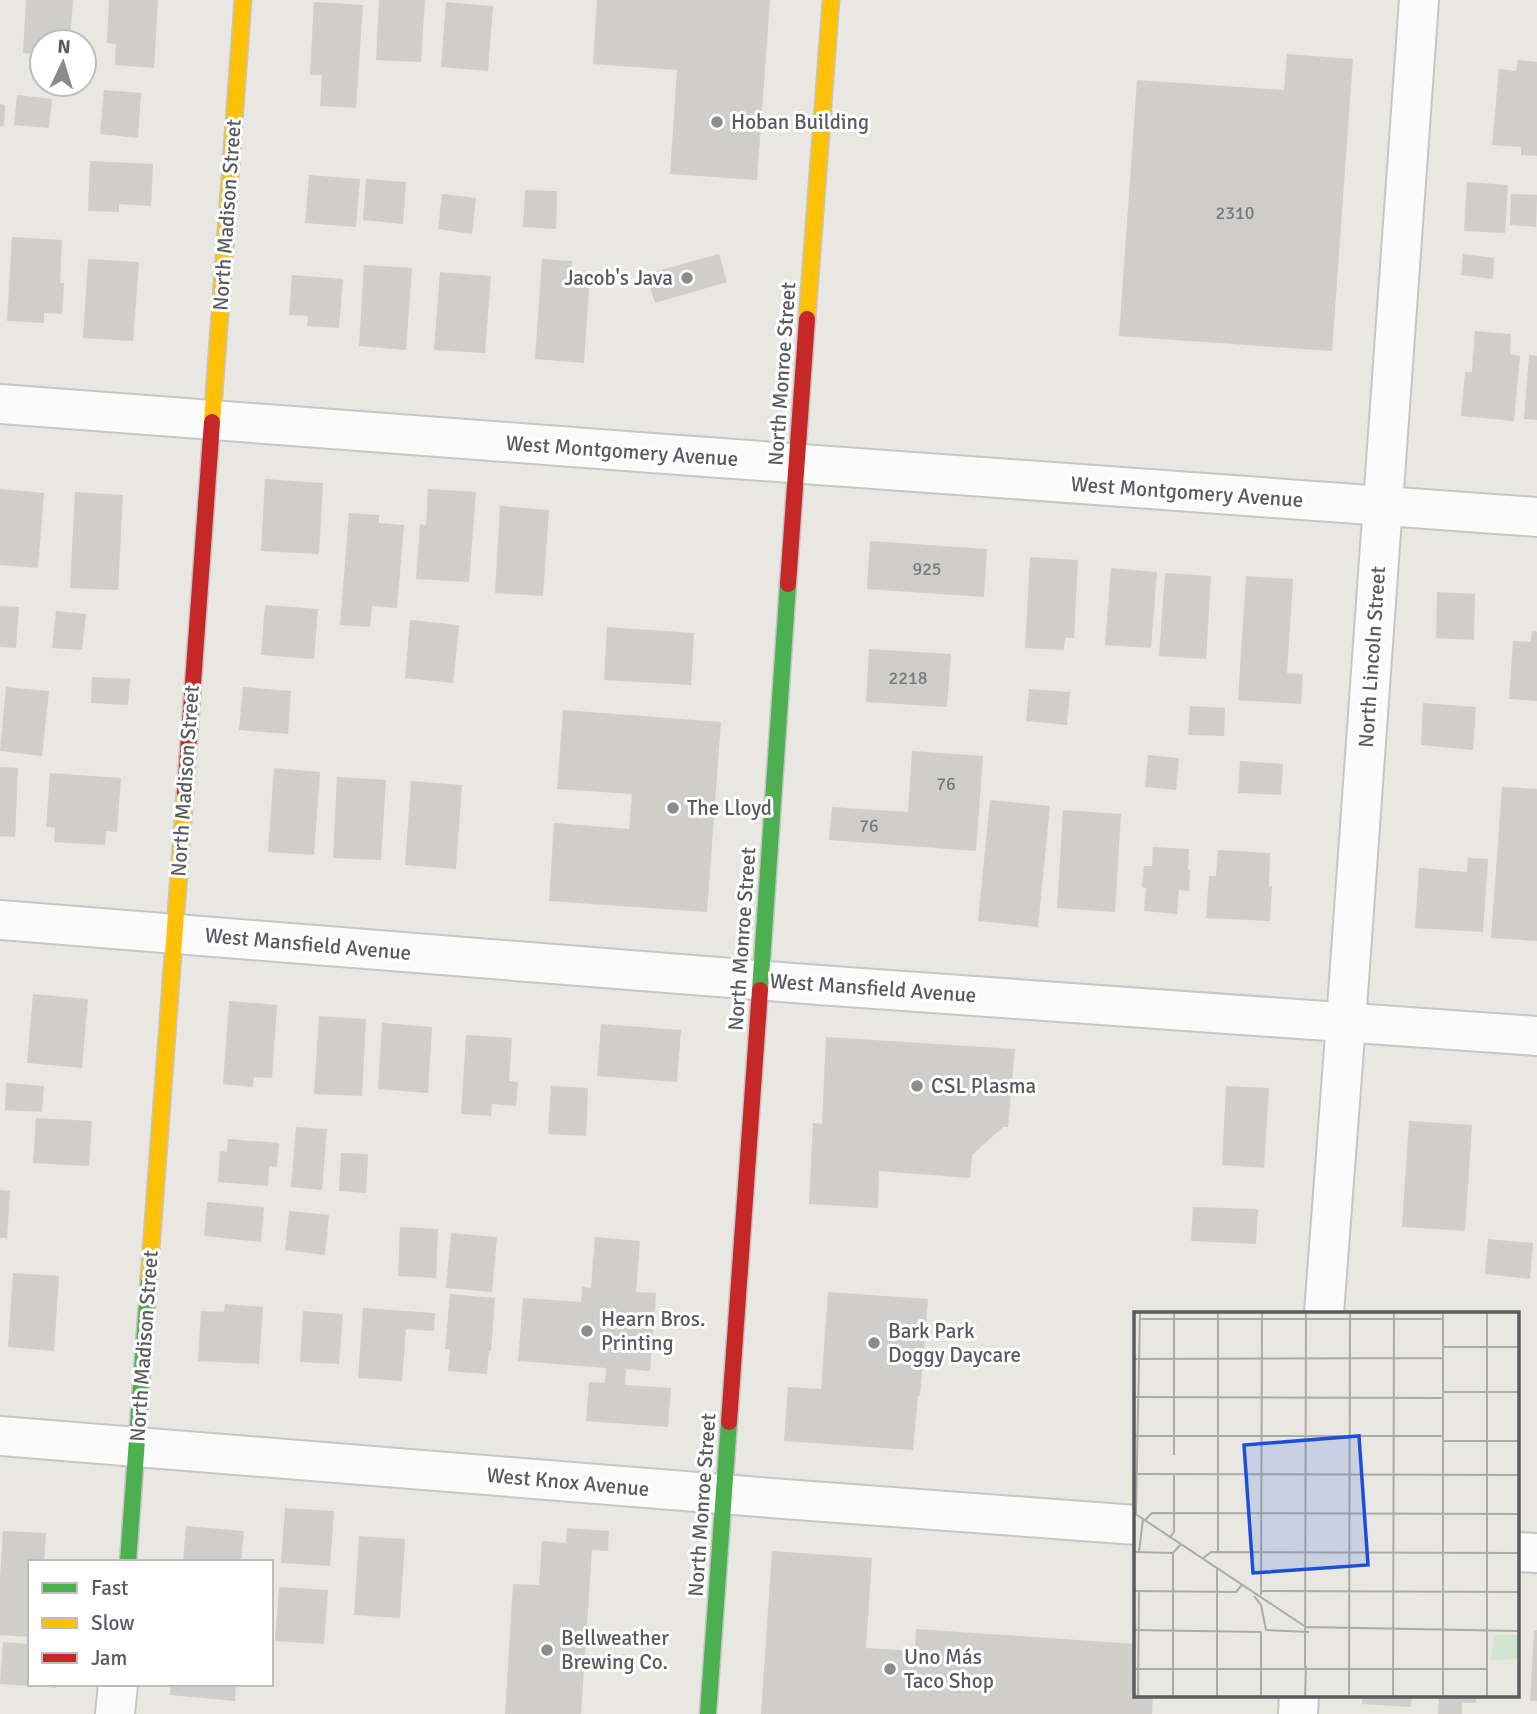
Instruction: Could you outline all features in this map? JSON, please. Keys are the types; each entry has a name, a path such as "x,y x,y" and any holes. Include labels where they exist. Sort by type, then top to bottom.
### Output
{"main road":[{"name":"North Madison Street","path":"128,1560 243,0"},
{"name":"North Monroe Street","path":"708,1714 831,0"}],"street":[{"name":"North Lincoln Street","path":"1324,1312 1419,0"},
{"name":"West Montgomery Avenue","path":"0,404 1537,517"},
{"name":"West Mansfield Avenue","path":"0,920 760,980 1537,1036"},
{"name":"West Knox Avenue","path":"0,1436 1134,1525"},
{"path":"115,1714 118,1686"},
{"path":"1298,1714 1299,1696"}],"building":[{"path":"26,0 73,0 71,28 28,28 28,54 23,53"},
{"path":"109,0 158,0 154,68 115,65 116,44 107,43"},
{"path":"379,0 425,0 421,62 376,60"},
{"name":"Hoban Building","path":"597,0 770,0 757,180 670,174 677,70 593,64"},
{"path":"314,2 363,5 356,108 320,106 322,75 310,75"},
{"path":"446,2 493,6 488,71 441,67"},
{"path":"1287,54 1353,59 1332,351 1119,336 1137,80 1284,90"},
{"path":"1518,60 1537,62 1537,156 1521,155 1521,147 1492,145 1499,69 1516,71"},
{"path":"104,90 141,93 138,138 100,134"},
{"path":"17,95 52,99 49,128 14,125"},
{"path":"0,104 5,105 4,126 0,126"},
{"path":"90,161 153,164 151,206 119,204 119,212 88,211"},
{"path":"309,175 360,179 356,227 305,223"},
{"path":"366,179 406,182 403,224 363,220"},
{"path":"1467,182 1508,185 1505,233 1464,231"},
{"path":"525,190 557,191 556,229 523,227"},
{"path":"442,194 476,198 472,234 438,229"},
{"path":"1511,194 1537,195 1536,227 1510,225"},
{"path":"12,237 62,240 62,314 44,313 44,323 7,321"},
{"name":"Jacob's Java","path":"719,254 727,282 655,303 646,274"},
{"path":"1463,254 1494,258 1493,279 1461,275"},
{"path":"88,259 139,262 133,341 83,338"},
{"path":"542,259 572,261 571,271 590,273 584,363 535,359"},
{"path":"364,265 412,268 406,350 359,346"},
{"path":"440,272 491,276 485,353 434,350"},
{"path":"292,275 343,279 339,328 307,326 308,316 289,315"},
{"path":"1475,331 1511,334 1510,354 1520,356 1514,421 1461,416 1465,372 1472,372"},
{"path":"1529,355 1537,356 1537,420 1524,419"},
{"path":"265,479 323,483 319,554 261,551"},
{"path":"0,489 44,493 38,568 0,565"},
{"path":"428,489 476,492 469,582 416,579 420,524 426,525"},
{"path":"75,492 123,495 118,590 70,588"},
{"path":"500,506 549,510 543,596 495,593"},
{"path":"349,513 379,515 379,523 404,525 397,608 372,606 370,627 340,625"},
{"path":"870,541 987,549 984,597 867,589"},
{"path":"1030,557 1078,560 1074,638 1065,638 1064,650 1025,648"},
{"path":"1111,568 1157,572 1151,648 1105,645"},
{"path":"1165,573 1211,576 1206,659 1159,656"},
{"path":"1246,576 1293,579 1287,673 1303,674 1301,704 1238,700"},
{"path":"1437,592 1475,594 1474,640 1436,638"},
{"path":"265,605 318,609 314,659 261,655"},
{"path":"0,606 19,607 16,648 0,647"},
{"path":"56,611 86,614 82,650 52,648"},
{"path":"410,620 459,625 453,683 405,678"},
{"path":"607,627 694,633 691,685 604,680"},
{"path":"1532,631 1537,632 1537,701 1509,699 1513,641 1531,642"},
{"path":"869,649 951,654 947,707 866,702"},
{"path":"92,677 130,679 128,705 91,703"},
{"path":"6,687 49,691 42,756 0,751"},
{"path":"243,687 291,691 288,734 239,730"},
{"path":"1029,689 1070,692 1067,725 1026,721"},
{"path":"1423,703 1476,707 1473,750 1421,745"},
{"path":"1190,706 1225,708 1224,736 1188,735"},
{"name":"The Lloyd","path":"563,710 721,722 707,912 549,901 554,823 629,829 632,794 557,789"},
{"path":"912,751 983,756 976,851 829,840 832,807 908,812"},
{"path":"1148,755 1179,758 1176,790 1145,787"},
{"path":"1240,761 1283,764 1281,795 1238,793"},
{"path":"0,767 18,768 15,837 0,836"},
{"path":"274,768 320,772 314,855 268,852"},
{"path":"50,773 121,778 117,832 106,831 105,845 54,842 55,828 46,827"},
{"path":"337,777 386,780 381,860 333,858"},
{"path":"411,781 462,785 456,869 405,865"},
{"path":"1502,787 1537,789 1537,941 1491,938"},
{"path":"990,800 1050,806 1038,927 978,921"},
{"path":"1063,810 1121,814 1115,912 1057,908"},
{"path":"1153,847 1189,849 1189,891 1179,890 1177,914 1144,911 1144,866 1152,866"},
{"path":"1218,850 1270,853 1270,921 1206,918 1209,876 1216,876"},
{"path":"1468,858 1488,859 1483,932 1415,928 1419,868 1467,872"},
{"path":"33,994 88,999 82,1068 27,1063"},
{"path":"229,1001 277,1005 272,1078 254,1077 253,1087 223,1084"},
{"path":"319,1016 366,1019 362,1096 314,1094"},
{"path":"382,1023 432,1027 428,1093 378,1089"},
{"path":"601,1024 681,1030 677,1082 597,1076"},
{"path":"466,1035 512,1038 509,1081 518,1082 516,1106 492,1104 491,1116 461,1114"},
{"name":"CSL Plasma","path":"826,1037 1015,1049 1008,1127 1003,1127 972,1155 970,1178 879,1171 878,1208 809,1204 813,1123 822,1124"},
{"path":"6,1083 44,1086 42,1112 5,1110"},
{"path":"551,1086 588,1088 586,1136 548,1134"},
{"path":"1226,1086 1269,1088 1264,1168 1222,1165"},
{"path":"36,1118 92,1121 89,1166 33,1163"},
{"path":"1409,1121 1472,1125 1465,1231 1402,1227"},
{"path":"296,1127 327,1129 322,1190 291,1187"},
{"path":"228,1139 279,1143 277,1167 269,1166 268,1186 218,1182 220,1151 227,1152"},
{"path":"341,1153 368,1154 366,1193 339,1191"},
{"path":"0,1190 10,1191 7,1238 0,1238"},
{"path":"207,1202 264,1207 261,1242 204,1236"},
{"path":"1193,1207 1258,1209 1256,1244 1191,1241"},
{"path":"289,1211 329,1215 325,1255 285,1250"},
{"path":"400,1227 438,1229 436,1278 398,1276"},
{"path":"451,1233 497,1237 492,1292 446,1288"},
{"name":"Hearn Bros. Printing","path":"595,1237 640,1241 636,1292 656,1293 650,1371 626,1369 625,1385 671,1388 668,1427 586,1421 589,1382 605,1383 606,1368 518,1361 523,1298 581,1302 582,1287 591,1288"},
{"path":"1488,1239 1533,1243 1530,1279 1485,1274"},
{"path":"13,1273 59,1276 54,1351 8,1347"},
{"name":"Bark Park Doggy Daycare","path":"828,1292 928,1299 913,1450 784,1441 788,1387 821,1389"},
{"path":"450,1294 495,1298 487,1374 448,1371 450,1349 445,1349"},
{"path":"225,1304 263,1307 259,1364 198,1361 201,1311 224,1312"},
{"path":"363,1308 435,1313 434,1331 406,1329 402,1381 358,1378"},
{"path":"303,1311 343,1314 339,1364 300,1362"},
{"path":"285,1508 334,1511 330,1566 281,1563"},
{"path":"186,1526 244,1531 241,1560 183,1560"},
{"name":"Bellweather Brewing Co.","path":"567,1528 609,1531 608,1551 592,1550 581,1714 505,1714 513,1584 539,1585 542,1541 566,1543"},
{"path":"3,1531 46,1533 44,1560 28,1560 28,1637 0,1635"},
{"path":"359,1536 405,1539 400,1618 354,1615"},
{"path":"772,1551 872,1558 866,1648 915,1651 916,1629 1134,1644 1134,1696 1153,1696 1152,1714 761,1714"},
{"path":"279,1587 328,1590 324,1644 275,1641"},
{"path":"1534,1630 1537,1630 1537,1701 1530,1701"},
{"path":"3,1642 28,1644 28,1686 0,1684"},
{"path":"171,1686 236,1686 235,1701 170,1695"},
{"path":"1363,1696 1412,1696 1411,1707 1362,1704"},
{"path":"1439,1696 1476,1696 1476,1703 1462,1703 1462,1714 1438,1714"}],"traffic: fast":[{"path":"760,990 788,584"},
{"path":"128,1560 149,1277"},
{"path":"708,1714 729,1422"}],"traffic: slow":[{"path":"212,422 243,0"},
{"path":"807,319 831,0"},
{"path":"149,1277 185,793"}],"traffic: jam":[{"path":"788,584 807,319"},
{"path":"185,793 212,422"},
{"path":"729,1422 760,990"}],"place":[{"name":"Hoban Building","path":"717,122"},
{"name":"Jacob's Java","path":"687,278"},
{"name":"The Lloyd","path":"673,808"},
{"name":"CSL Plasma","path":"917,1086"},
{"name":"Hearn Bros. Printing","path":"587,1331"},
{"name":"Bark Park Doggy Daycare","path":"874,1343"},
{"name":"Bellweather Brewing Co.","path":"547,1650"},
{"name":"Uno Más Taco Shop","path":"890,1669"}]}
